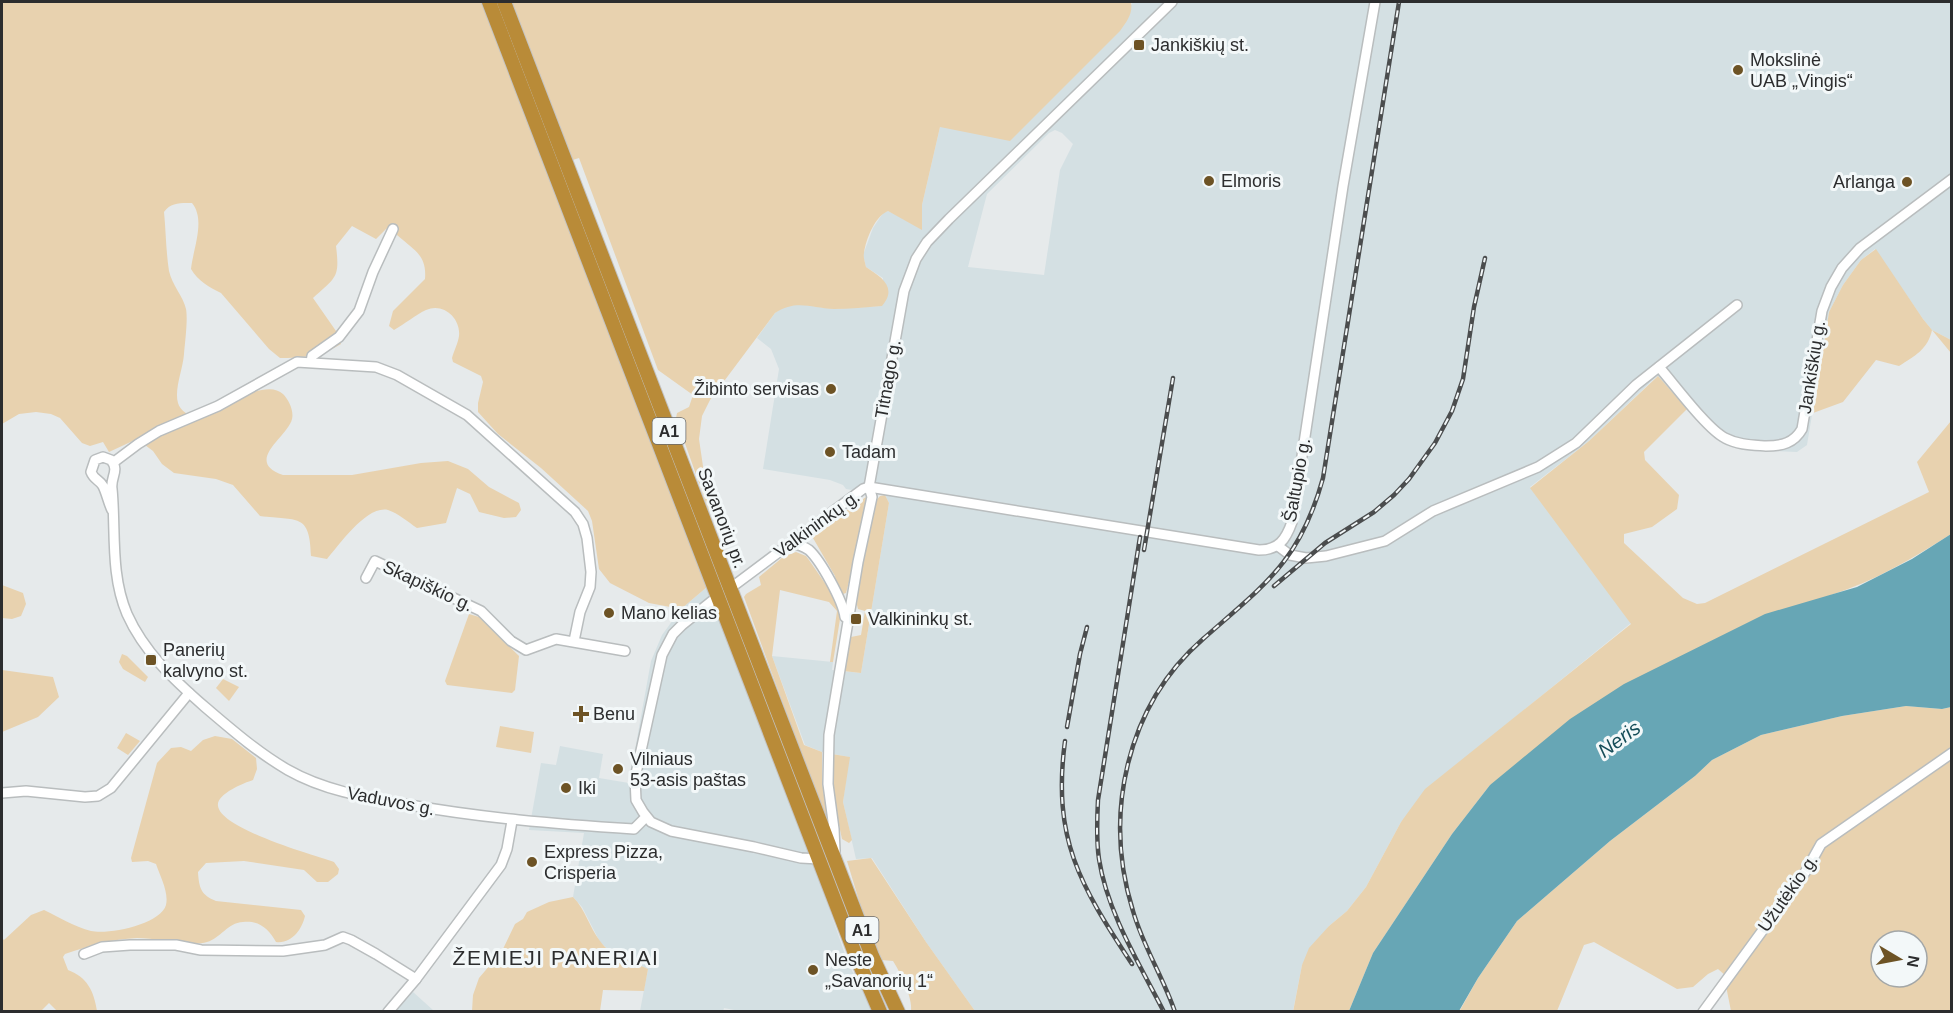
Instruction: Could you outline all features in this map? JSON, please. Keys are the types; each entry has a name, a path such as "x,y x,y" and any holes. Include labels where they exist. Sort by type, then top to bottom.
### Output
{"highway":[{"name":"Savanorių pr.","path":"489,2 856,956 880,1011"},
{"name":"Savanorių pr.","path":"504,2 872,956 898,1011"}],"street":[{"name":"Titnago g.","path":"835,860 827,760 829,735 858,562 872,496 869,487 904,291 916,259 927,242 949,219 1172,2"},
{"name":"Šaltupio g.","path":"869,487 1259,550 1278,546 1287,535 1292,522 1342,196 1375,2"},
{"name":"Jankiškių g.","path":"1659,366 1710,426 1725,438 1749,445 1765,446 1785,444 1793,440 1802,429 1822,311 1831,287 1842,268 1860,248 1952,179"},
{"name":"Vaduvos g.","path":"311,362 312,356 339,337 359,311 373,272 393,229"},
{"path":"1278,546 1290,555 1306,558 1326,556 1385,541 1433,511 1516,477 1556,457 1576,443 1636,385 1737,305"},
{"name":"Vaduvos g.","path":"114,462 159,431 218,406 297,362 376,367 389,371 467,415 575,512 583,524 587,538 591,572 590,587 580,612 574,641"},
{"name":"Vaduvos g.","path":"112,510 101,482 92,476 92,464 103,457 114,462 116,470 112,479 115,563 126,612 153,656 189,693 258,751 289,771 353,795 512,821 634,829 646,817"},
{"path":"101,482 112,479"},
{"name":"Valkininkų g.","path":"736,584 863,489 869,487"},
{"path":"791,543 808,550 816,559 844,605 847,627"},
{"name":"Skapiškio g.","path":"366,578 375,561 481,611 512,641 526,650 536,648 550,640 574,641 625,651"},
{"path":"712,601 673,634 662,654 634,778 636,800 646,817 656,825 671,831 801,858 819,859"},
{"path":"2,793 26,791 86,797 98,796 111,788 189,693"},
{"name":"Užutėkio g.","path":"1703,1011 1762,928 1806,872 1821,844 1952,753"},
{"path":"388,1011 416,979 501,865 507,849 512,821"},
{"path":"84,954 102,947 130,945 176,945 201,950 283,951 325,945 343,937 416,979"}],"shaded area":[{"path":"2,2 1131,2 1131,10 1120,31 1010,141 940,127 922,205 922,230 888,211 875,223 867,241 864,255 866,267 882,279 888,288 887,299 882,306 834,309 797,305 775,313 710,400 702,416 699,439 710,514 676,418 677,413 689,407 693,395 658,370 579,158 547,168 707,587 681,609 649,603 610,583 599,569 592,521 588,511 541,468 498,434 478,412 483,382 481,376 453,362 459,329 450,313 439,308 432,308 394,330 389,326 393,311 425,279 422,258 397,235 395,224 376,239 352,226 336,246 337,271 335,276 313,298 336,331 341,344 312,356 280,358 269,349 221,293 200,280 191,269 198,235 196,210 192,203 170,206 164,212 169,271 185,304 187,314 184,354 177,392 179,406 189,415 199,417 248,394 268,389 276,390 287,399 292,409 292,419 271,448 267,456 267,463 283,475 352,475 421,463 448,461 468,469 489,487 519,503 521,510 516,517 504,518 479,512 470,494 457,488 446,523 417,528 392,511 380,510 371,513 354,527 327,559 311,556 308,532 299,521 260,516 233,485 216,479 174,473 162,464 153,451 137,439 109,452 103,442 90,446 82,443 60,418 51,414 36,412 19,414 2,424"},
{"path":"1131,2 1951,2 1951,340 1932,330 1875,249 1861,260 1843,285 1829,312 1807,445 1797,452 1744,450 1725,444 1711,434 1657,376 1589,441 1530,487 1631,623 1465,758 1401,822 1366,887 1347,911 1329,926 1302,965 1293,1011 975,1011 926,942 872,858 856,859 843,802 849,757 822,752 805,745 772,656 833,662 832,670 861,673 889,503 885,495 846,489 843,485 830,480 763,469 779,369 771,349 757,338 775,313 785,306 798,304 834,309 882,306 883,278 866,267 863,255 873,228 883,213 888,211 922,229 922,205 940,127 1132,4","holes":["1055,130 1062,133 1073,144 1060,170 1044,275 968,267 987,194 1049,133"]},
{"path":"1876,249 1932,330 1930,337 1920,351 1899,366 1876,360 1843,402 1813,413 1829,312 1843,285 1861,260"},
{"path":"1932,330 1951,340 1951,353"},
{"path":"1658,376 1687,409 1644,452 1645,460 1679,495 1677,509 1652,527 1624,534 1624,543 1683,598 1697,604 1705,603 1929,492 1917,462 1951,421 1951,534 1878,576 1831,595 1490,785 1452,834 1373,953 1349,1011 1293,1012 1302,965 1309,948 1329,926 1347,911 1366,887 1401,822 1425,789 1631,624 1530,488 1589,441"},
{"path":"885,495 889,503 861,673 843,671 851,637 861,635 865,611 858,609 857,605 858,576 874,503 880,496"},
{"path":"866,497 868,498 866,519 846,593 843,594 813,538 816,532"},
{"path":"796,552 806,556 809,560 840,605 841,613 833,662 830,662 837,611 829,602 780,590 772,656 804,745 822,752 822,782 829,829 744,597 761,585 759,577 783,557"},
{"path":"2,585 23,593 26,604 21,616 12,619 2,618"},
{"path":"707,587 809,850 848,963 873,1011 744,1012 724,1008 723,1012 640,1011 648,969 613,954 600,942 582,907 573,897 584,833 529,830 541,763 556,765 560,746 603,754 599,778 629,783 651,661 662,635 681,609"},
{"path":"469,614 479,617 519,656 515,690 512,693 447,685 445,681"},
{"path":"122,654 127,656 148,677 145,682 123,669 119,662"},
{"path":"2,670 53,677 59,697 38,717 2,732"},
{"path":"223,679 239,687 229,701 216,688"},
{"path":"1906,706 1942,709 1951,707 1951,1011 1731,1011 1726,976 1718,969 1693,987 1677,989 1594,942 1584,945 1557,1011 1459,1012 1478,978 1517,921 1610,841 1695,776 1712,760 1761,735 1842,716"},
{"path":"500,726 534,732 531,753 496,747"},
{"path":"126,733 140,741 128,755 117,748"},
{"path":"215,736 232,739 256,758 257,769 253,780 221,797 218,806 223,815 250,832 334,862 339,869 338,874 328,882 317,882 304,870 244,861 206,863 198,872 200,887 207,896 216,901 301,910 305,916 299,930 287,941 276,942 263,926 254,922 243,922 233,925 207,942 183,943 137,938 92,946 65,954 63,957 68,970 75,973 89,986 97,1011 57,1011 49,1003 41,1011 2,1011 2,938 4,940 31,915 44,910 79,927 99,932 133,927 155,918 162,912 167,900 164,884 156,864 148,861 132,862 131,858 157,763 171,748 181,747 191,751 203,740"},
{"path":"832,754 850,757 843,802 852,840 849,843 842,839 836,807"},
{"path":"871,858 975,1011 911,1011 908,992 896,966 893,961 881,960 847,861"},
{"path":"573,897 581,907 596,936 610,951 648,969 644,991 603,990 600,1011 472,1011 473,995 479,978 502,951 515,924 523,919 527,912 549,902"},
{"path":"413,992 434,1011 396,1011"}],"water":[{"name":"Neris","path":"1951,534 1951,707 1942,709 1906,706 1842,716 1761,735 1712,760 1695,776 1610,841 1517,921 1478,978 1459,1011 1349,1011 1373,953 1452,834 1490,785 1570,719 1624,684 1765,614 1857,587 1912,559"}],"railway":[{"path":"1175,1012 1137,924 1124,874 1120,837 1122,800 1128,764 1139,729 1155,696 1177,666 1203,639 1277,570 1291,552 1314,507 1323,478 1399,2"},
{"path":"1274,586 1325,543 1374,512 1394,495 1409,479 1435,443 1452,411 1463,379 1474,307 1485,258"},
{"path":"1144,550 1173,378"},
{"path":"1140,537 1098,800 1097,844 1109,899 1135,957 1164,1012"},
{"path":"1067,727 1087,627"},
{"path":"1065,741 1062,775 1063,806 1074,860 1098,910 1132,964"}],"place":[{"name":"Jankiškių st.","path":"1139,45"},
{"name":"Mokslinė UAB „Vingis“","path":"1738,70"},
{"name":"Elmoris","path":"1209,181"},
{"name":"Arlanga","path":"1907,182"},
{"name":"Žibinto servisas","path":"831,389"},
{"name":"Tadam","path":"830,452"},
{"name":"Mano kelias","path":"609,613"},
{"name":"Valkininkų st.","path":"856,619"},
{"name":"Panerių kalvyno st.","path":"151,660"},
{"name":"Benu","path":"581,714"},
{"name":"Vilniaus 53-asis paštas","path":"618,769"},
{"name":"Iki","path":"566,788"},
{"name":"Express Pizza, Crisperia","path":"532,862"},
{"name":"Neste „Savanorių 1“","path":"813,970"}],"district":[{"name":"ŽEMIEJI PANERIAI","path":"556,957"}]}
